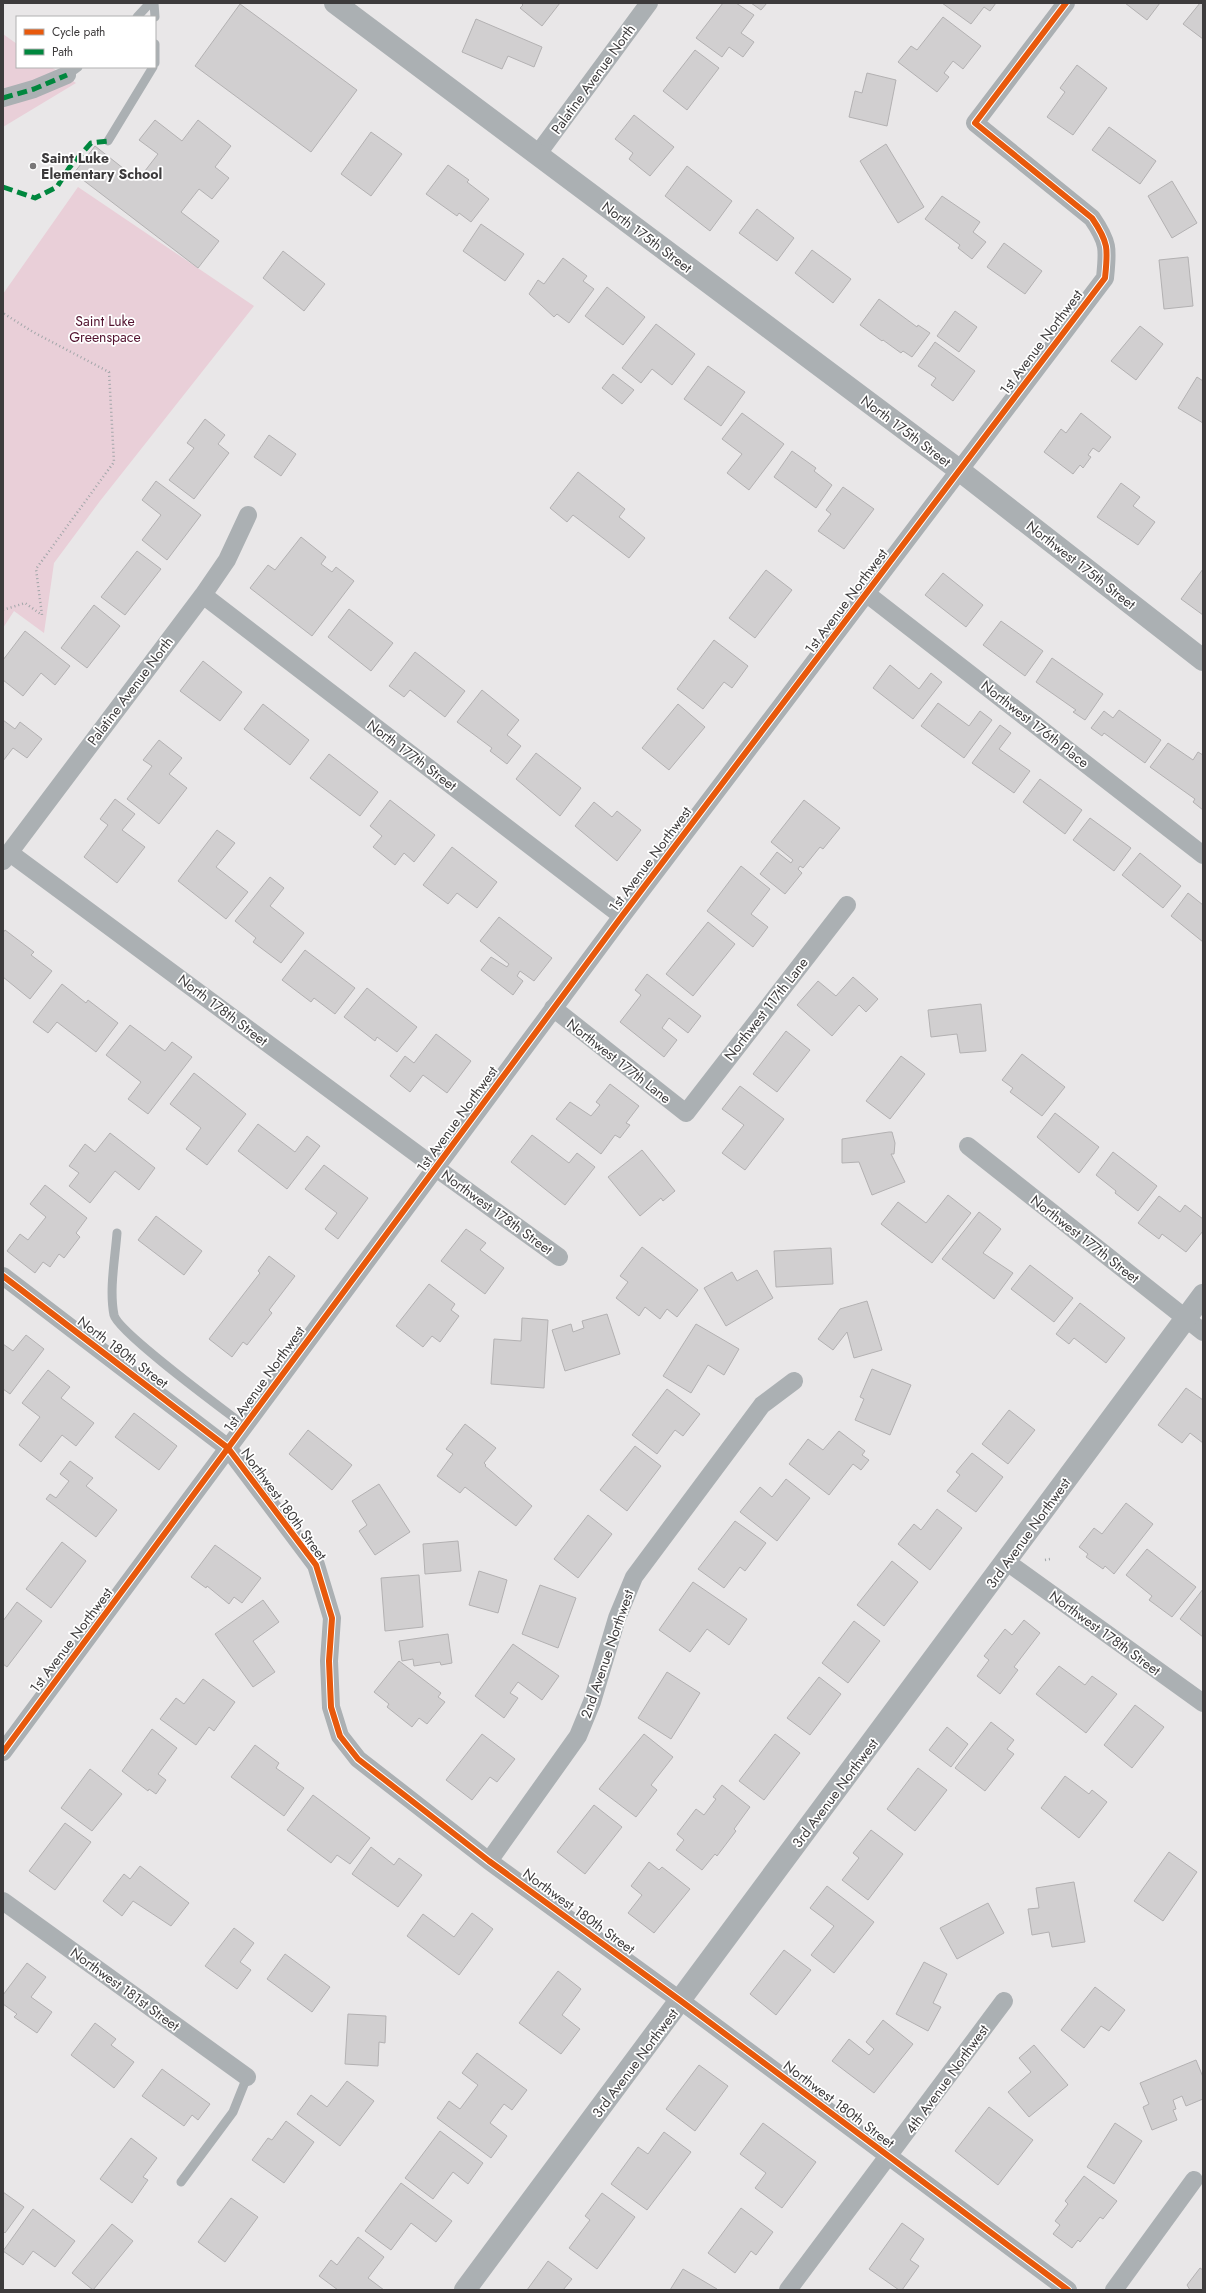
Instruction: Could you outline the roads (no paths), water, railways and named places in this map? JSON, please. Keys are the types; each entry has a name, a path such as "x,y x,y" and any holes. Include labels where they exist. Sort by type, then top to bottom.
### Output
{"street":[{"name":"North 175th Street","path":"336,3 959,470"},
{"name":"Palatine Avenue North","path":"537,155 649,3"},
{"name":"1st Avenue Northwest","path":"3,1752 553,1008 1105,278 1107,257 1106,238 1092,218 975,123 1066,3"},
{"path":"3,98 34,89 72,71"},
{"name":"Northwest 175th Street","path":"959,470 1203,660"},
{"name":"Palatine Avenue North","path":"6,857 203,595 227,560 248,515"},
{"name":"Northwest 176th Place","path":"867,594 1203,855"},
{"name":"North 177th Street","path":"203,595 622,916"},
{"name":"North 178th Street","path":"6,857 436,1168"},
{"name":"Northwest 117th Lane","path":"686,1113 847,905"},
{"name":"Northwest 177th Lane","path":"553,1008 686,1113"},
{"name":"Northwest 177th Street","path":"968,1146 1203,1332"},
{"name":"Northwest 178th Street","path":"436,1168 559,1257"},
{"name":"North 180th Street","path":"3,1276 228,1448"},
{"name":"3rd Avenue Northwest","path":"465,2290 1007,1562 1203,1295"},
{"name":"2nd Avenue Northwest","path":"489,1861 578,1736 592,1702 617,1618 634,1577 762,1405 794,1381"},
{"name":"Northwest 180th Street","path":"228,1448 316,1565 332,1618 329,1681 331,1707 340,1736 358,1759 489,1861 681,2000 1068,2290"},
{"name":"Northwest 178th Street","path":"1007,1562 1203,1703"},
{"name":"Northwest 181st Street","path":"3,1901 247,2077"},
{"name":"4th Avenue Northwest","path":"788,2290 889,2157 1004,2001"},
{"path":"1114,2290 1194,2180"}],"lane":[{"path":"138,16 150,3"},
{"path":"154,3 155,16"},
{"path":"108,141 152,68"},
{"path":"117,1233 113,1301 114,1317 132,1337 245,1426"},
{"path":"181,2182 232,2112 247,2077"}],"place":[{"name":"Saint Luke Elementary School","path":"33,166"}],"park label":[{"name":"Saint Luke Greenspace","path":"105,330"}]}
